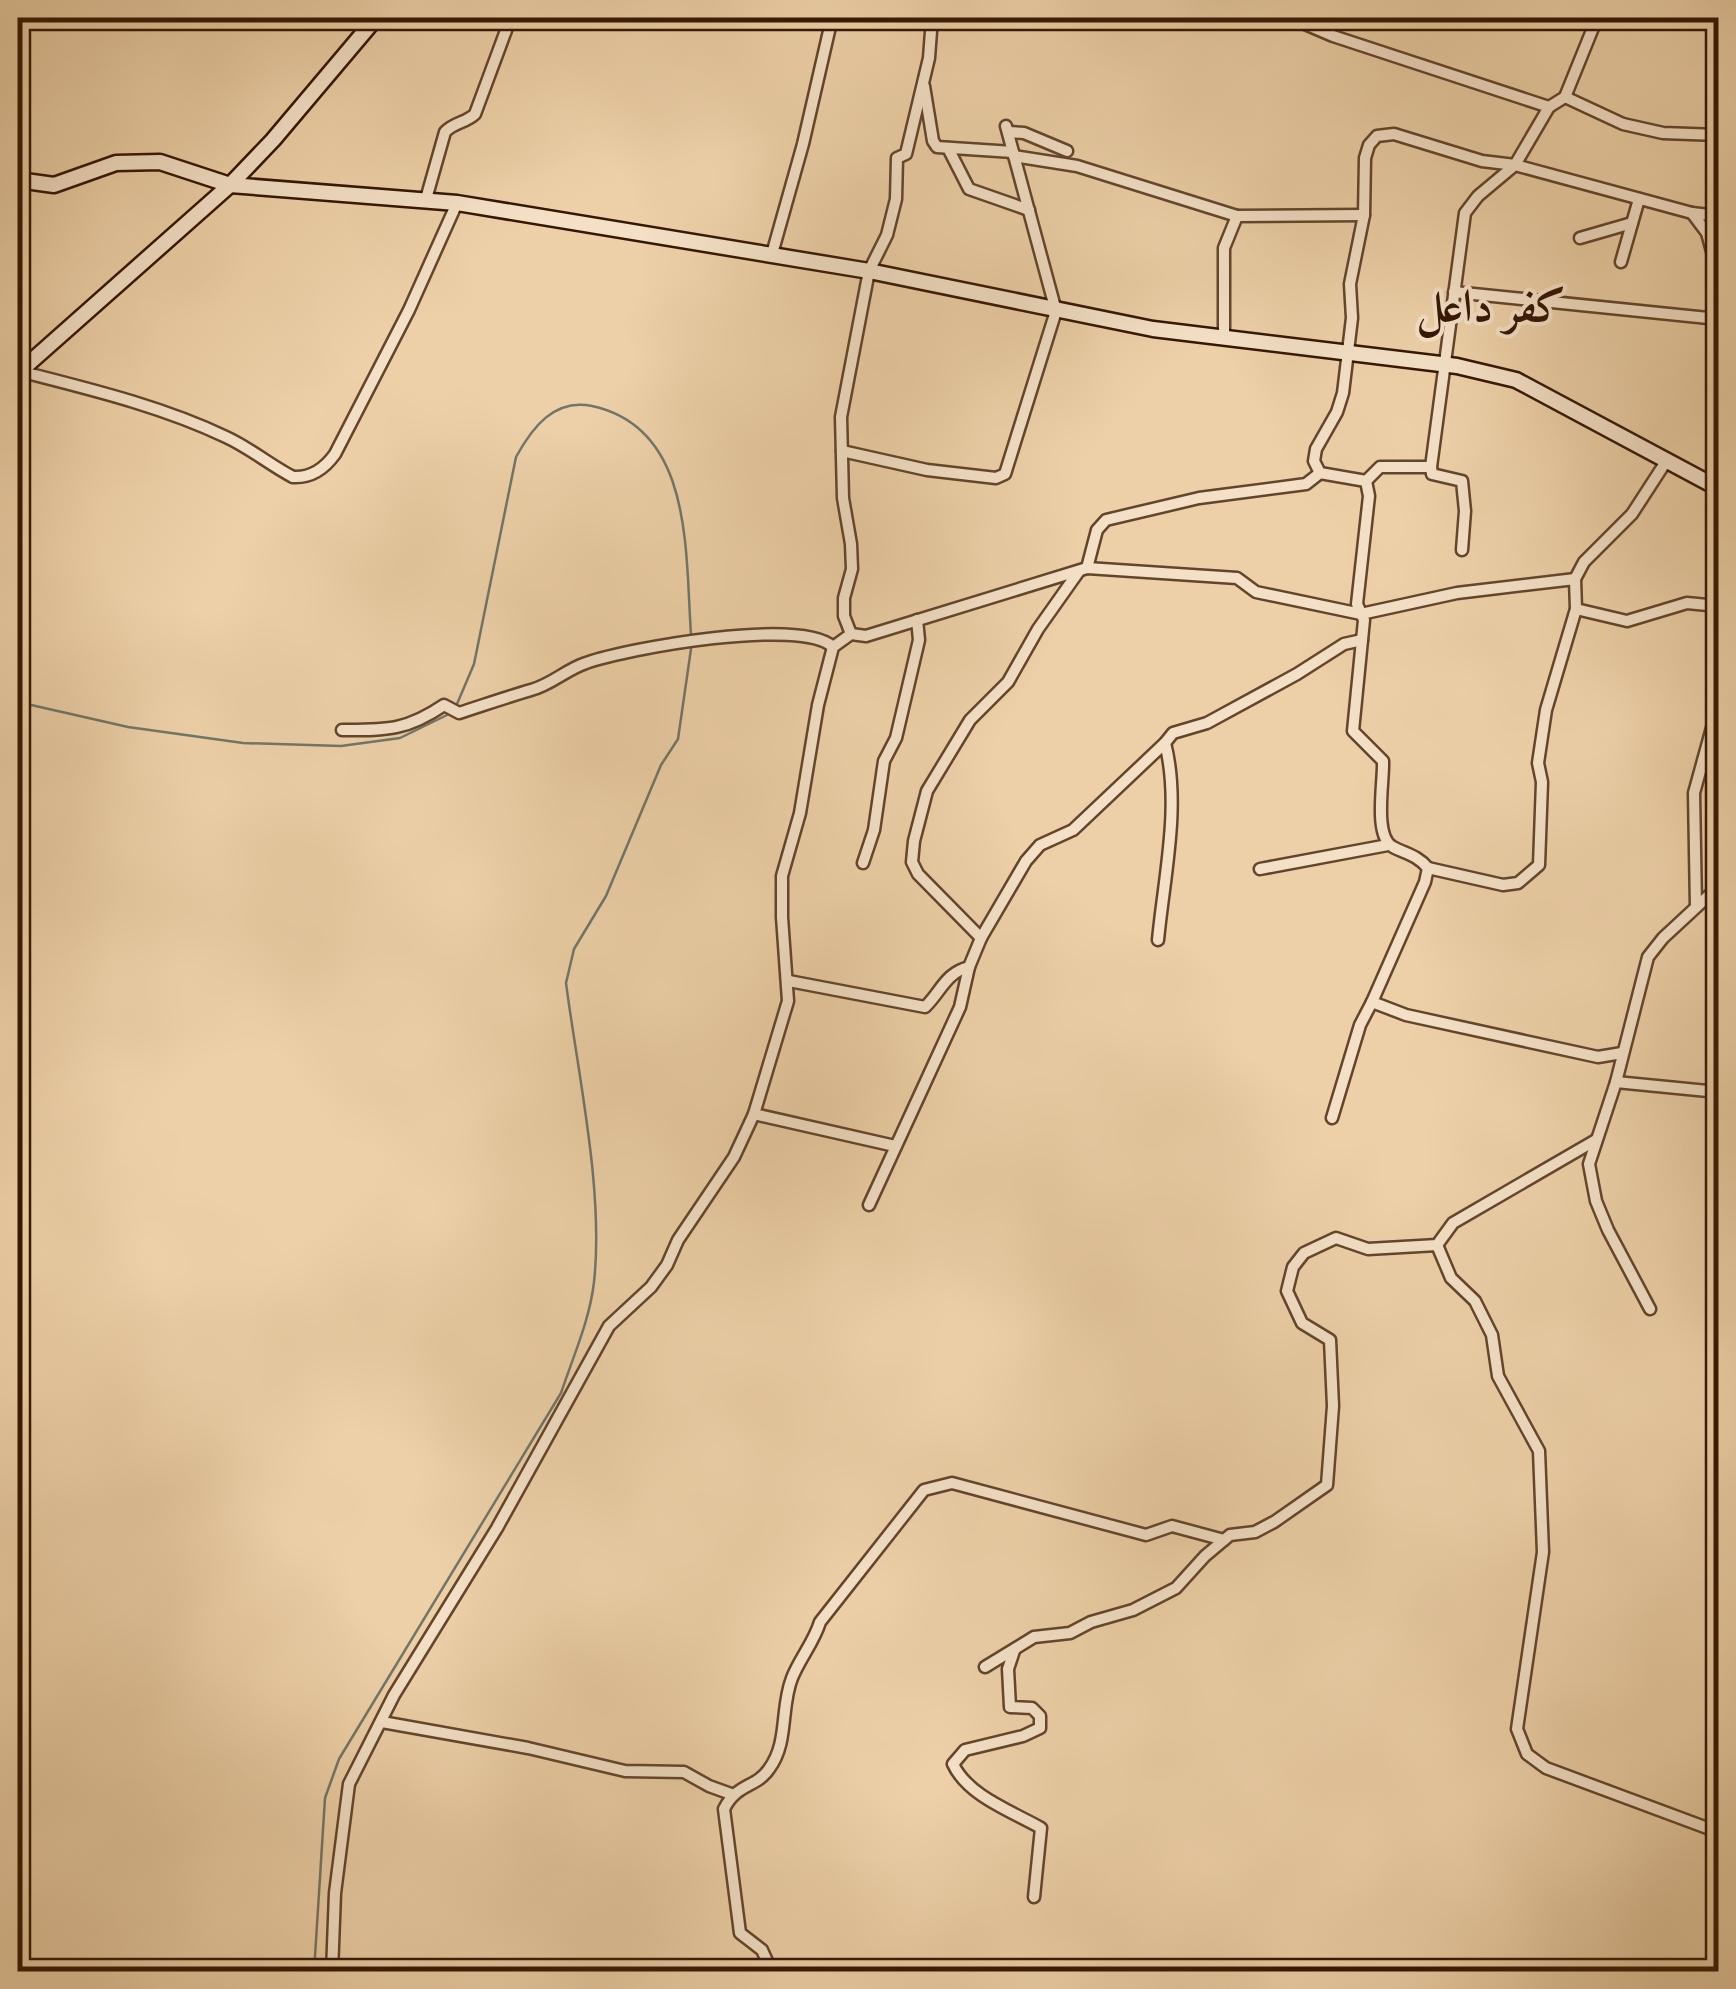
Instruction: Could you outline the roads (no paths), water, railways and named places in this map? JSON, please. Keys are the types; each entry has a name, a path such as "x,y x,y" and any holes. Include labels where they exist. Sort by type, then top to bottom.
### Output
{"street":[{"path":"18,372 230,186 376,18"},
{"path":"426,199 445,132 452,124 469,120 475,114 508,25 496,18"},
{"path":"772,254 832,18"},
{"path":"850,634 844,616 852,544 843,498 844,390 869,272 887,234 896,199 897,158 906,154 924,82 932,18"},
{"path":"1290,18 1333,36 1549,107"},
{"path":"1462,550 1462,482 1432,474 1430,467 1464,214 1478,196 1515,165 1549,107 1565,97 1597,18"},
{"path":"924,82 938,147 1014,154 1077,166 1237,216 1364,215"},
{"path":"1565,97 1623,124 1663,133 1718,135"},
{"path":"842,451 927,470 996,478 1005,474 1056,311 1007,129 1067,151"},
{"path":"1320,473 1314,460 1316,449 1337,412 1349,352 1350,284 1364,215 1365,158 1368,145 1377,136 1394,134 1482,162 1515,165 1718,216"},
{"path":"948,148 969,190 1028,210"},
{"path":"18,180 54,185 116,163 142,160 177,165 230,186 457,203 772,254 1154,329 1444,364 1516,380 1718,488"},
{"path":"1621,262 1639,199"},
{"path":"18,372 143,405 224,436 293,478 302,478 326,467 335,454 409,310 457,203"},
{"path":"1692,212 1718,259"},
{"path":"1224,337 1224,248 1237,216"},
{"path":"1580,238 1632,223"},
{"path":"1454,292 1718,319"},
{"path":"1260,869 1388,845 1420,858 1428,868 1503,885 1518,883 1538,865 1542,782 1538,763 1546,710 1576,609 1575,579 1584,562 1632,514 1668,460"},
{"path":"1366,481 1380,467 1430,467"},
{"path":"980,938 918,874 912,862 919,817 928,791 970,720 1008,682 1038,629 1083,570 1096,530 1106,520 1199,498 1306,484 1320,473 1366,481"},
{"path":"1366,481 1369,496 1357,604 1364,620 1353,731 1383,760 1381,834 1388,845"},
{"path":"332,1972 336,1894 350,1784 394,1695 565,1410 609,1326 651,1287 668,1265 678,1240 734,1157 754,1114 788,1001 782,876 800,813 818,706 833,647 850,634 866,636 1083,570 1237,578 1256,592 1361,614 1457,593 1575,579"},
{"path":"1576,609 1627,621 1686,603 1718,605"},
{"path":"862,863 874,830 884,761 896,738 919,640 916,620"},
{"path":"342,730 393,730 426,718 444,705 459,713 513,692 533,690 586,663 676,644 798,634 826,640 833,647"},
{"path":"869,1205 960,1007 980,938 1040,844 1073,830 1173,733 1207,723 1344,644 1362,640"},
{"path":"1696,907 1694,794 1718,706"},
{"path":"1158,940 1169,824 1171,766 1165,743"},
{"path":"1332,1118 1360,1025 1428,868"},
{"path":"1650,1309 1608,1230 1596,1201 1589,1164 1616,1082 1648,957 1718,887"},
{"path":"789,981 925,1007 945,980 958,970 969,968"},
{"path":"1372,1002 1406,1015 1598,1057 1622,1053"},
{"path":"1616,1082 1715,1091"},
{"path":"754,1114 895,1146"},
{"path":"1436,1245 1452,1223 1596,1140"},
{"path":"986,1667 1034,1637 1070,1634 1091,1622 1133,1610 1176,1588 1230,1535 1256,1532 1327,1484 1332,1406 1330,1340 1302,1323 1287,1291 1293,1267 1304,1253 1336,1238 1368,1249 1436,1245"},
{"path":"1436,1245 1451,1278 1475,1301 1492,1336 1498,1376 1539,1450 1543,1552 1517,1729 1522,1746 1546,1768 1718,1832"},
{"path":"772,1972 762,1950 740,1933 724,1809 732,1794 767,1773 781,1749 792,1678 814,1643 820,1622 924,1490 952,1483 1146,1535 1172,1526 1224,1540"},
{"path":"1014,1651 1008,1669 1010,1707 1032,1708 1040,1716 1040,1728 1024,1736 965,1750 953,1764 959,1776 983,1796 1041,1828 1034,1897"},
{"path":"382,1722 528,1748 624,1771 684,1772 732,1794"}],"waterway":[{"path":"457,704 474,664 516,457 537,426 566,407 592,406 625,419 650,440 667,466 684,532 691,634"},
{"path":"314,1972 325,1798 339,1759 561,1393 585,1324 594,1282 596,1210 566,983 574,949 606,896 661,765 678,739 691,649"},
{"path":"18,702 128,727 243,743 341,746 400,738 447,715"}],"district":[{"name":"كفر داعل","path":"1491,305"}]}
